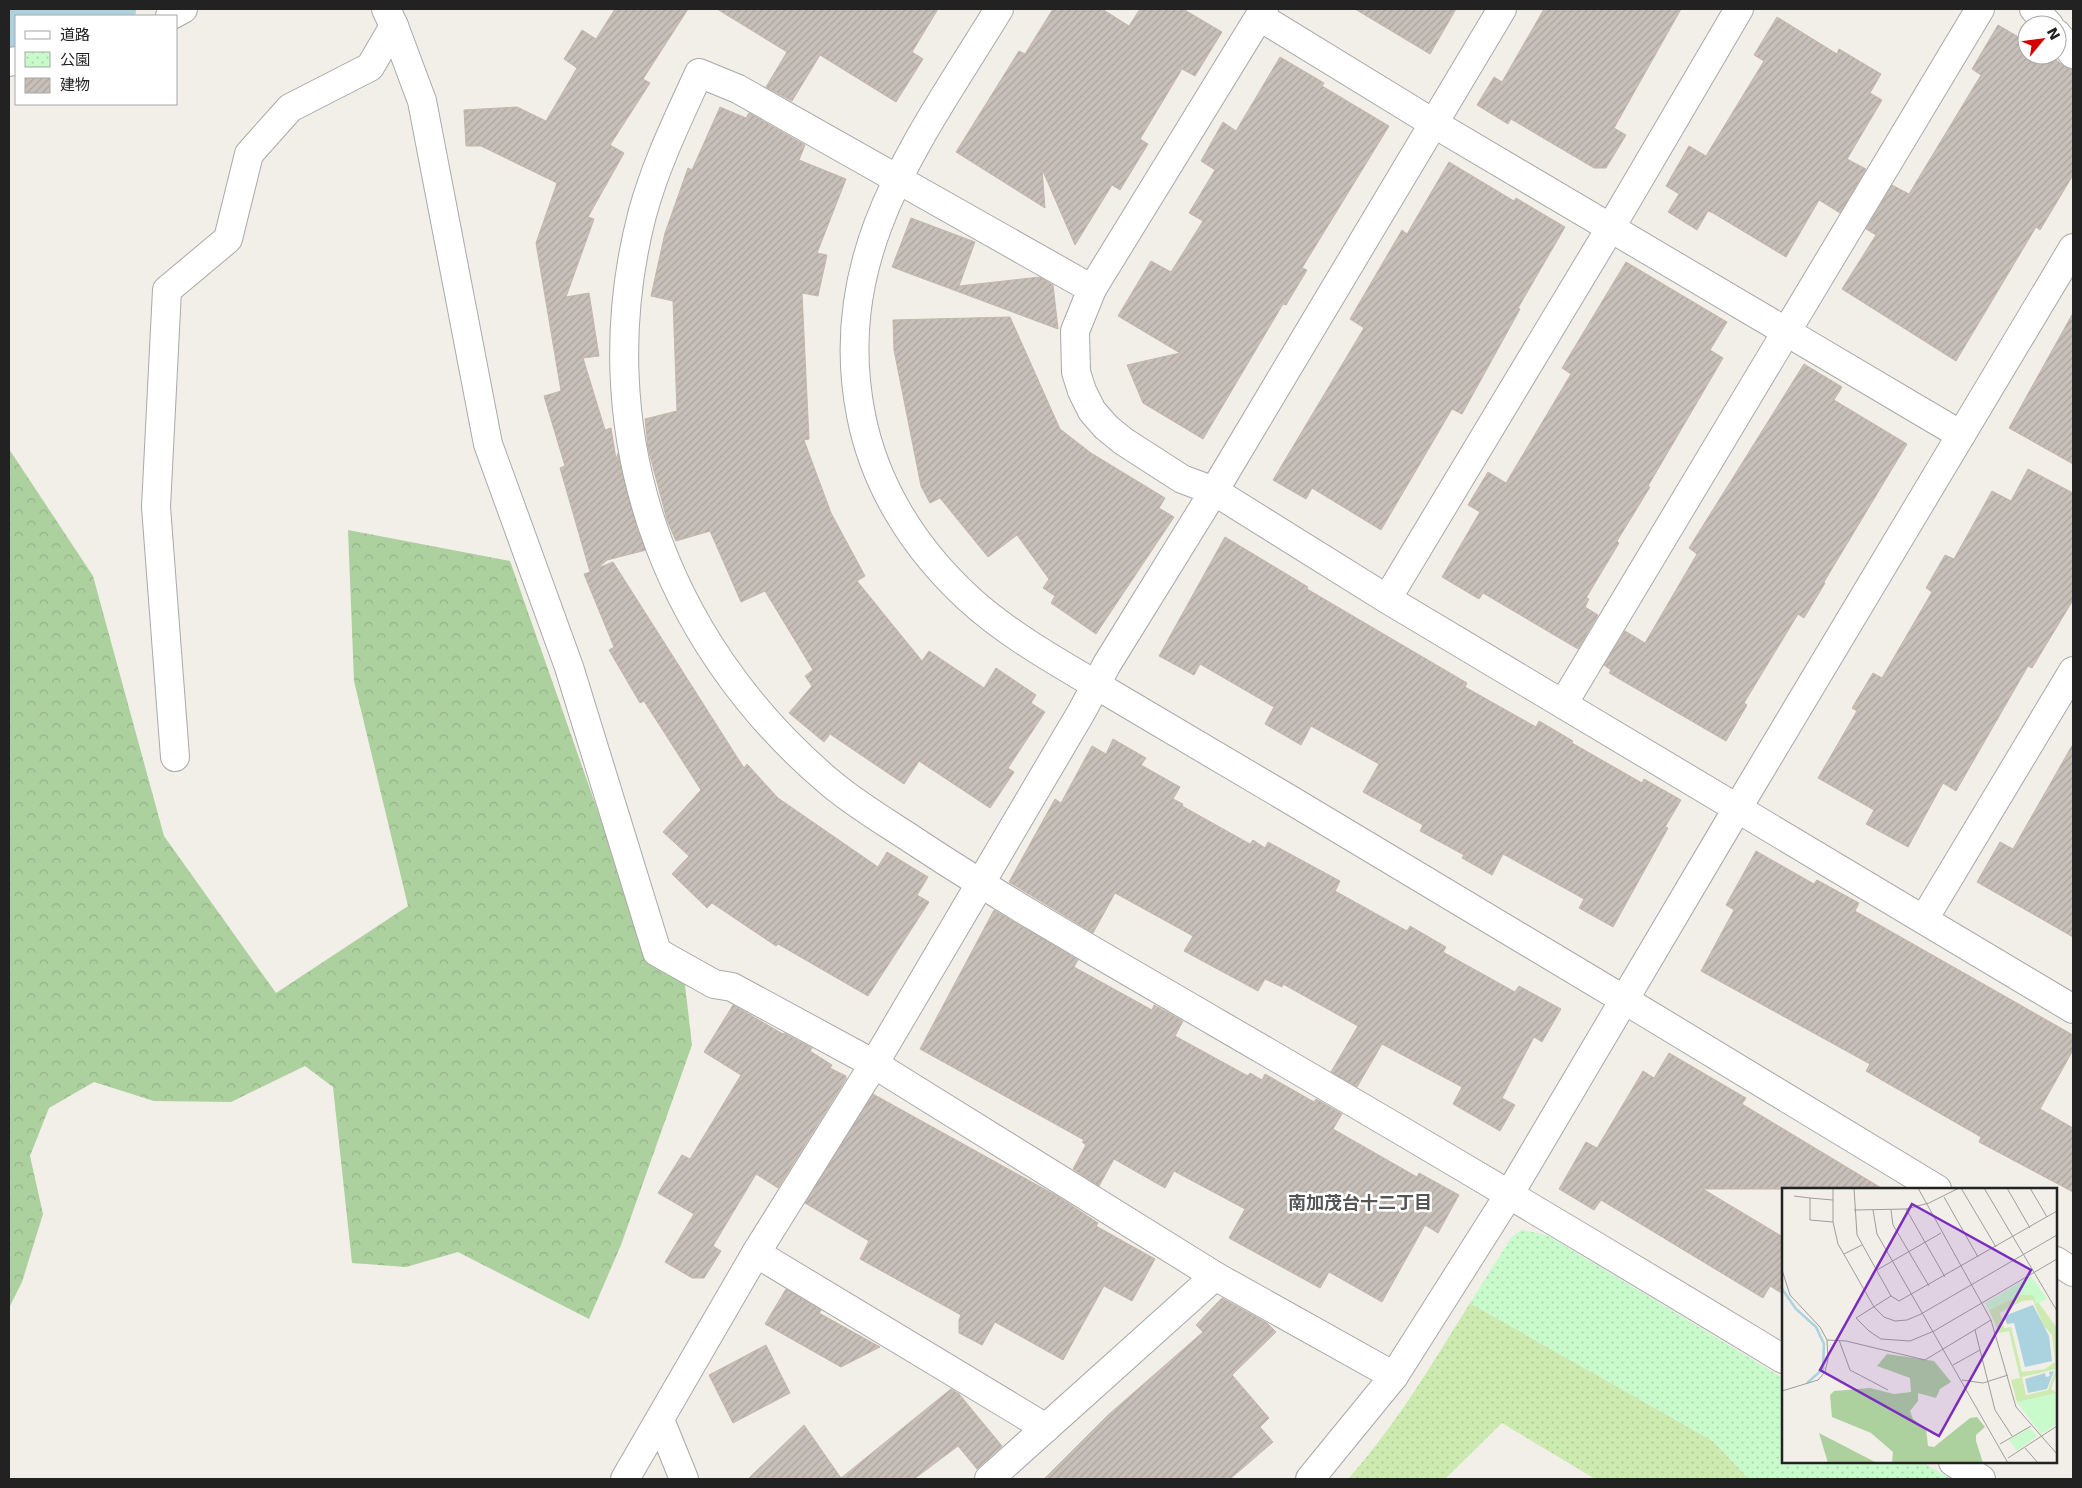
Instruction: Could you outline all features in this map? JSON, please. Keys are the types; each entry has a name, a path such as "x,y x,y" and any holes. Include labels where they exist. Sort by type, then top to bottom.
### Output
{"street":[{"path":"172,15 183,9"},
{"path":"998,9 896,179 881,212 867,256 858,296 854,337 855,378 861,418 873,457 899,514 913,537 941,572 973,603 1009,630 1096,685 1626,1000 1936,1188"},
{"path":"625,1479 756,1253 874,1064 1112,656 1214,491 1502,9"},
{"path":"1387,599 1611,228 1740,9"},
{"path":"1562,704 1788,332 1980,9"},
{"path":"1961,435 1433,123 1262,13 1092,289 1075,331 1074,351 1082,391 1092,410 1106,427 1123,441 1182,480 1214,491 1387,599 2073,1009"},
{"path":"175,757 156,507 167,290 228,239 249,154 290,108 370,67 390,17"},
{"path":"390,17 422,101 488,444 569,667 657,952 714,984 732,987 874,1064 1215,1276 1394,1376"},
{"path":"1092,289 738,89 698,73 658,163 642,213 632,263 625,315 624,367 628,419 636,470 647,512 668,569 692,618 720,665 760,715 791,748 832,785 980,884 1510,1193 1782,1358"},
{"path":"1310,1479 1394,1376 1510,1193 1626,1000 1737,809 2073,248"},
{"path":"1924,919 2073,672"},
{"path":"756,1253 1046,1428"},
{"path":"2057,1262 2073,1272"},
{"path":"989,1479 1215,1276"},
{"path":"660,1420 684,1479"},
{"path":"1955,1463 1982,1479"}],"green space":[{"path":"9,449 93,576 164,836 276,993 408,906 354,681 348,530 510,561 649,957 684,976 692,1045 621,1245 589,1319 458,1252 406,1267 352,1263 333,1087 305,1066 231,1102 154,1101 94,1082 49,1108 30,1156 43,1214 22,1282 9,1308"},
{"path":"1521,1230 1547,1235 1782,1377 1782,1463 1924,1463 1951,1479 1749,1479 1713,1441 1470,1303 1511,1238"},
{"path":"1470,1303 1713,1441 1749,1479 1595,1479 1502,1423 1445,1479 1348,1479 1398,1416"}],"building":[{"path":"615,9 688,9 643,79 650,83 610,145 624,153 588,217 594,219 566,297 589,293 599,356 583,358 605,430 611,428 616,459 618,453 637,529 646,550 607,560 598,568 613,562 744,768 747,764 778,798 878,867 887,852 928,877 917,895 929,902 868,996 778,944 776,946 712,903 707,908 672,874 689,856 663,832 701,790 644,701 640,703 609,650 614,647 584,574 590,572 560,468 565,466 544,396 561,391 536,243 557,183 481,146 466,146 464,110 517,107 546,121 577,68 564,59 582,30 596,39"},
{"path":"717,9 938,9 912,52 923,59 896,102 820,55 792,101 766,87 787,52"},
{"path":"1053,9 1102,9 1129,26 1140,9 1183,9 1222,32 1195,76 1182,69 1140,139 1148,144 1120,190 1112,185 1075,245 1042,169 1045,208 956,152 1019,51 1025,54"},
{"path":"1355,9 1456,9 1430,54"},
{"path":"1544,9 1681,9 1614,128 1626,135 1606,168 1594,168 1511,119 1508,124 1477,105 1494,77 1502,82"},
{"path":"1777,17 1837,54 1839,49 1881,74 1870,93 1882,100 1847,159 1866,169 1840,213 1819,200 1786,257 1708,211 1697,230 1668,212 1679,194 1666,186 1689,146 1706,156 1764,61 1754,55"},
{"path":"1998,25 2017,36 2017,65 2063,65 2073,70 2073,175 2040,230 2036,227 1956,361 1842,289 1876,235 1866,229 1892,185 1909,194 1981,75 1972,69"},
{"path":"1280,57 1324,83 1322,86 1389,126 1302,268 1307,270 1286,305 1283,304 1203,439 1143,403 1127,365 1180,353 1118,316 1151,261 1171,272 1203,221 1189,213 1215,170 1201,161 1223,122 1236,131"},
{"path":"720,107 746,118 749,113 805,145 799,160 846,179 817,253 827,255 818,296 802,293 809,439 804,440 831,513 865,576 857,581 922,661 929,651 984,688 996,668 1036,695 1031,703 1045,712 1008,768 1014,772 990,808 919,761 904,784 830,734 824,742 789,713 812,686 805,676 813,670 765,591 741,602 710,531 676,541 667,520 648,448 645,419 677,411 673,301 651,296 665,233 688,168 692,170"},
{"path":"1449,162 1514,201 1516,198 1565,227 1518,308 1520,309 1462,414 1452,409 1381,530 1312,488 1306,499 1273,480 1364,328 1350,319 1402,230 1407,234"},
{"path":"911,218 975,242 959,286 1040,277 1053,285 1058,329 892,267"},
{"path":"1626,262 1727,322 1710,350 1723,358 1648,486 1650,487 1617,541 1619,543 1586,598 1589,599 1585,607 1598,615 1578,649 1483,593 1479,599 1442,577 1480,512 1468,505 1488,472 1506,483 1571,374 1562,368"},
{"path":"2073,313 2073,464 2009,428"},
{"path":"1010,317 1060,429 1091,453 1165,498 1159,508 1174,517 1096,634 1051,603 1055,596 1043,588 1049,579 1017,535 988,557 940,498 930,503 921,486 894,350 893,320"},
{"path":"1804,364 1842,387 1834,400 1907,444 1804,618 1798,614 1744,703 1747,705 1726,741 1609,673 1611,670 1604,665 1625,631 1645,643 1697,554 1689,548"},
{"path":"2028,469 2073,493 2073,600 2032,668 2028,666 1956,791 1943,783 1908,847 1866,824 1874,810 1818,778 1857,711 1852,708 1873,673 1882,678 1932,592 1926,588 1945,555 1954,559 1992,491 2011,501"},
{"path":"1225,537 1308,587 1307,589 1467,683 1465,687 1536,727 1539,721 1573,741 1572,743 1642,783 1644,779 1681,800 1665,827 1668,828 1613,927 1579,908 1584,899 1503,854 1492,875 1462,858 1464,855 1420,831 1423,825 1363,792 1379,764 1311,726 1301,745 1265,724 1274,707 1200,664 1194,675 1159,656"},
{"path":"1113,739 1146,758 1141,765 1180,787 1173,799 1183,804 1182,806 1250,844 1253,840 1265,848 1268,842 1340,881 1335,891 1407,931 1410,926 1446,947 1443,952 1515,992 1519,986 1561,1009 1542,1042 1534,1037 1502,1098 1515,1105 1500,1131 1453,1104 1462,1087 1382,1044 1357,1087 1331,1072 1358,1026 1283,984 1282,987 1265,979 1258,991 1184,951 1193,936 1115,893 1093,933 1009,882 1055,799 1061,803 1092,746 1106,754"},
{"path":"2073,744 2073,937 1977,882 2000,842 2013,849"},
{"path":"1756,851 1814,884 1817,880 1859,903 1855,911 2073,1035 2073,1050 2040,1109 2073,1128 2073,1192 1979,1142 1981,1137 1866,1071 1870,1064 1701,971 1734,910 1726,905"},
{"path":"994,910 1078,960 1074,967 1152,1010 1154,1005 1183,1021 1175,1036 1248,1076 1250,1073 1262,1080 1265,1074 1314,1102 1316,1099 1342,1114 1333,1129 1417,1177 1419,1173 1459,1195 1438,1233 1425,1225 1382,1302 1329,1272 1320,1288 1229,1238 1245,1209 1174,1171 1165,1188 1114,1159 1099,1186 1073,1169 1086,1145 1082,1142 1084,1140 920,1049"},
{"path":"733,1005 783,1034 812,1048 810,1051 832,1065 830,1068 846,1076 846,1079 778,1188 756,1174 713,1246 721,1251 704,1278 692,1278 665,1262 694,1214 658,1193 682,1155 690,1159 741,1075 704,1052"},
{"path":"1669,1053 1746,1098 1742,1104 1881,1188 1703,1189 1782,1236 1782,1293 1770,1286 1763,1298 1601,1200 1594,1210 1559,1189 1586,1142 1597,1148 1643,1071 1654,1078"},
{"path":"873,1094 1057,1196 1098,1223 1096,1226 1155,1259 1132,1301 1104,1286 1063,1360 995,1322 982,1345 959,1333 961,1315 860,1259 869,1241 805,1203"},
{"path":"786,1289 821,1310 819,1313 880,1347 841,1367 765,1324"},
{"path":"1222,1298 1267,1323 1276,1332 1232,1375 1269,1418 1260,1427 1273,1442 1230,1479 1044,1479 1107,1416 1203,1332 1196,1325"},
{"path":"766,1345 790,1393 733,1423 709,1375"},
{"path":"951,1389 959,1394 1002,1446 977,1469 958,1446 914,1479 748,1479 804,1425 841,1478"}],"waterway":[{"path":"80,15 100,9"},
{"path":"9,23 15,23"}],"district":[{"name":"南加茂台十二丁目","path":"1360,1203"}]}
